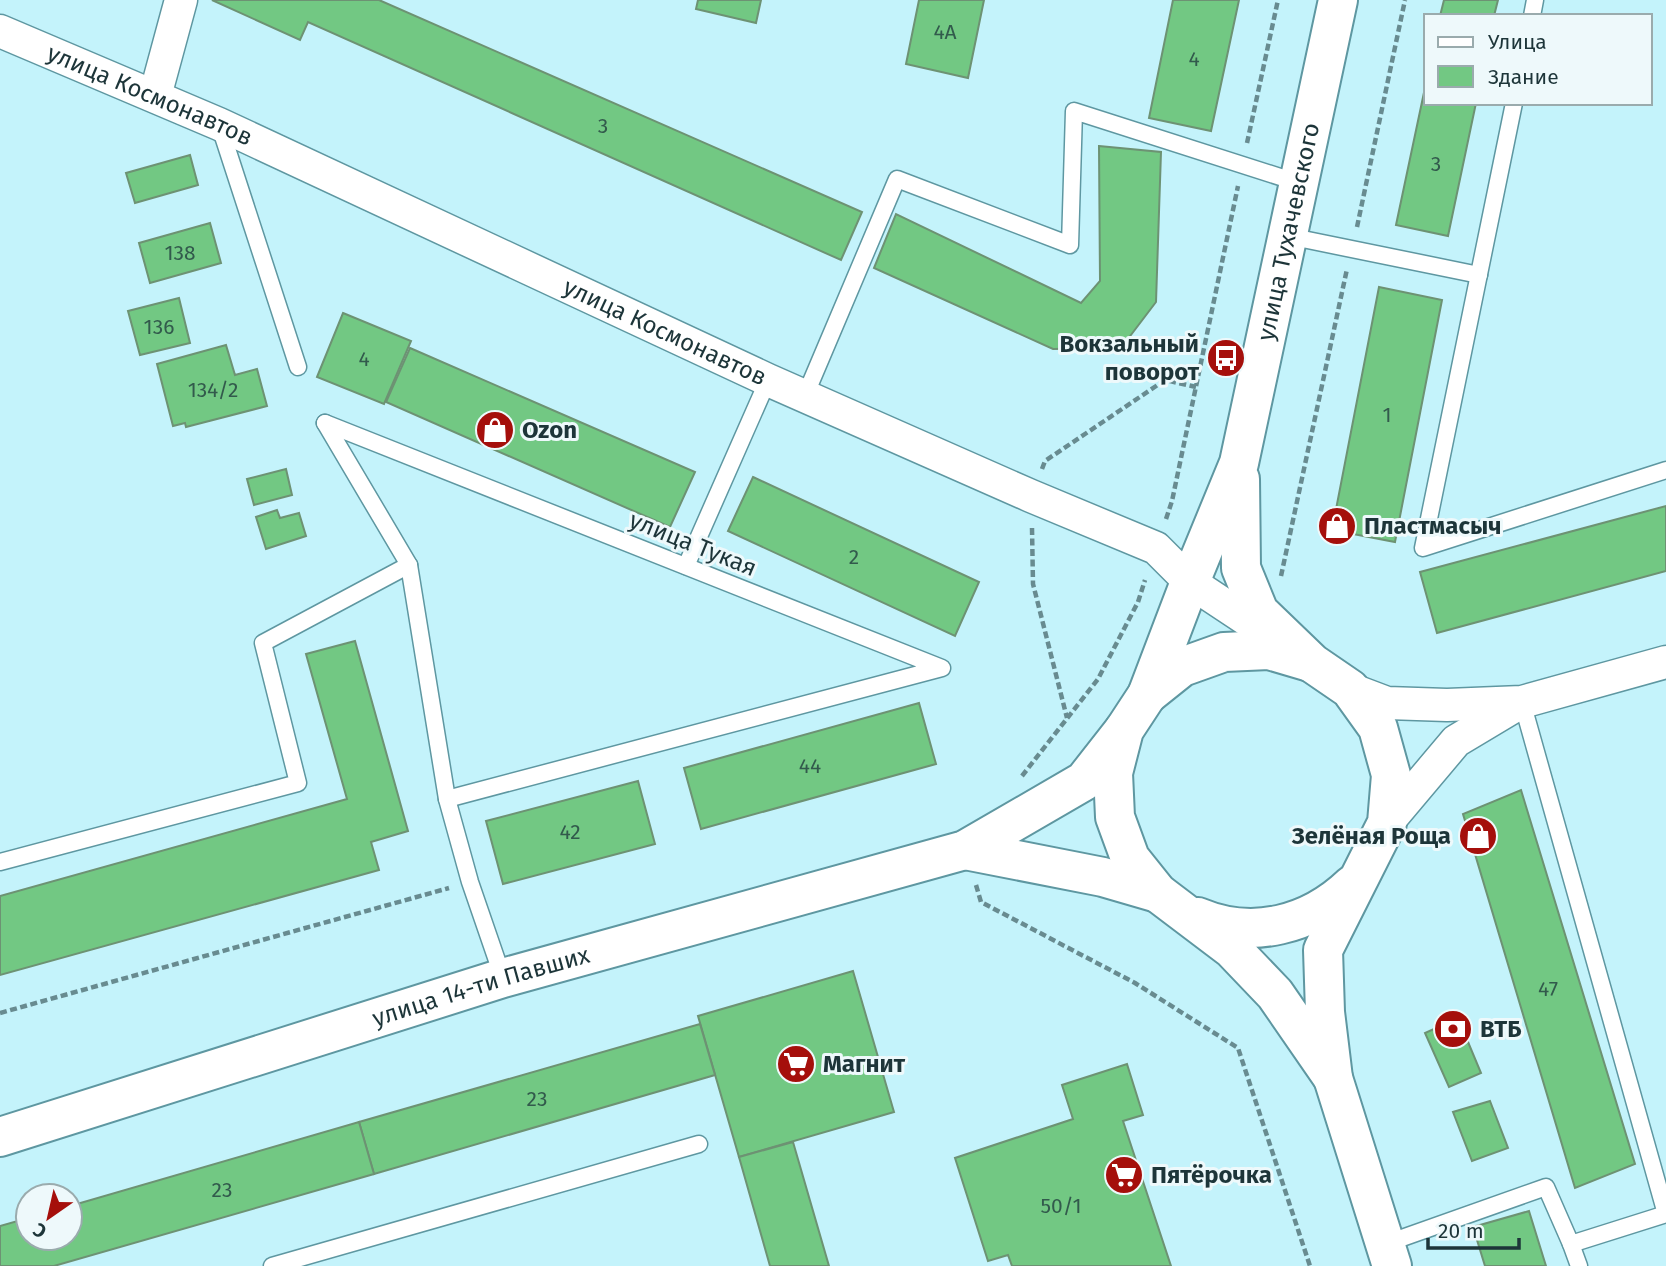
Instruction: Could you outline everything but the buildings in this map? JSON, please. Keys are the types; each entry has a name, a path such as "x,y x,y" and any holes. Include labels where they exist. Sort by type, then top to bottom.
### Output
{"main road":[{"name":"улица Тухачевского","path":"1239,463 1338,0"},
{"path":"965,850 1084,781 1125,730 1147,695 1239,463"},
{"path":"1239,463 1241,568 1259,612 1312,663 1350,689 1378,729 1391,775 1387,823 1324,950 1325,1012 1333,1078 1388,1255"},
{"path":"1147,695 1182,667 1224,652 1269,650 1312,663"},
{"path":"1125,730 1113,772 1115,817 1130,858 1169,901 1232,949 1275,994 1333,1078"},
{"path":"965,850 1091,874 1169,901 1210,922 1243,928 1275,926 1307,917 1335,901 1359,878"},
{"name":"улица 14-ти Павших","path":"0,1137 503,978 965,850"}],"street":[{"path":"155,96 181,0"},
{"name":"улица Космонавтов","path":"0,30 219,124 768,380 1156,548 1190,582 1312,663"},
{"path":"1350,689 1387,703 1447,705 1522,702 1666,662"},
{"path":"1387,823 1456,741 1522,702"}],"lane":[{"path":"1514,105 1423,548 1666,470"},
{"path":"805,396 897,179 1070,245 1073,111 1299,183"},
{"path":"219,124 298,367"},
{"path":"1288,236 1479,275"},
{"path":"687,566 768,380"},
{"name":"улица Тукая","path":"447,799 942,668 325,423 409,565 447,799 470,882 503,978"},
{"path":"0,862 298,783 263,643 409,565"},
{"path":"1522,702 1666,1214 1571,1244"},
{"path":"272,1266 699,1143"},
{"path":"1388,1255 1546,1187 1579,1266"}],"path":[{"path":"1280,580 1405,0"},
{"path":"0,1013 470,882"},
{"path":"1135,983 1238,1048 1310,1266"}],"place":[{"name":"Вокзальный поворот","path":"1226,358"},
{"name":"Ozon","path":"495,430"},
{"name":"Пластмасыч","path":"1337,526"},
{"name":"Зелёная Роща","path":"1478,836"},
{"name":"ВТБ","path":"1453,1029"},
{"name":"Магнит","path":"796,1064"},
{"name":"Пятёрочка","path":"1124,1175"}]}
